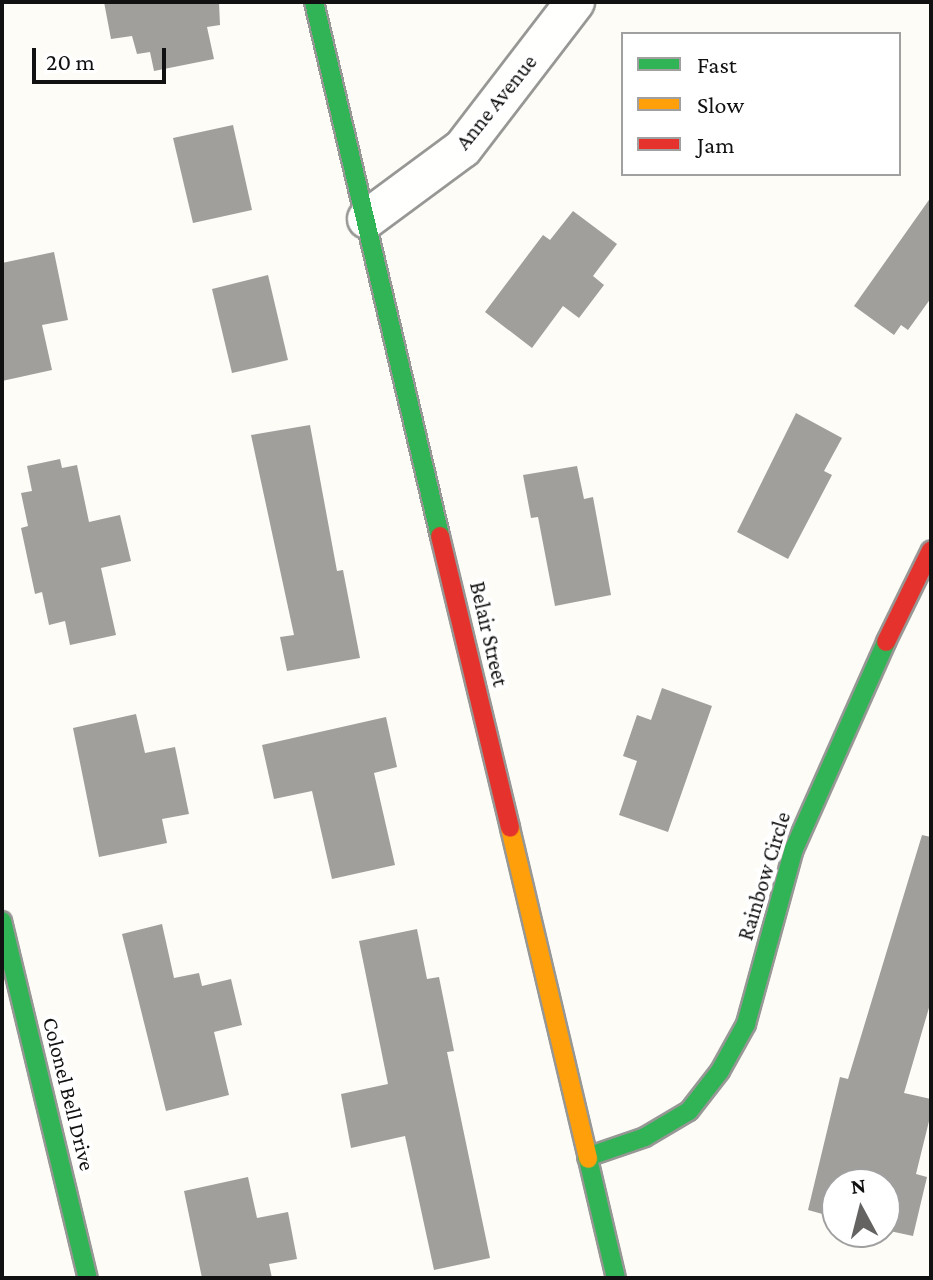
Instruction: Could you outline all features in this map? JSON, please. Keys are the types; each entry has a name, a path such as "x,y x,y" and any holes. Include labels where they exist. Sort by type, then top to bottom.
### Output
{"main road":[{"name":"Belair Street","path":"314,2 616,1278"},
{"name":"Rainbow Circle","path":"587,1157 645,1137 689,1111 727,1059 746,1024 794,849 847,721 931,550"},
{"name":"Colonel Bell Drive","path":"2,921 88,1278"}],"street":[{"name":"Anne Avenue","path":"367,219 463,148 575,2"}],"building":[{"path":"104,2 219,2 220,25 207,27 214,59 154,71 150,52 137,54 132,36 111,39"},
{"path":"233,125 252,210 193,223 173,138"},
{"path":"931,197 931,298 908,330 901,325 894,335 854,306"},
{"path":"573,211 617,244 593,276 604,285 579,318 563,306 532,348 485,312 543,235 550,240"},
{"path":"54,252 68,320 42,325 52,370 2,381 2,263"},
{"path":"268,275 288,360 232,373 212,289"},
{"path":"796,413 842,438 824,471 832,475 788,559 737,532"},
{"path":"310,425 337,571 343,570 360,658 287,671 280,637 294,635 251,435"},
{"path":"60,459 62,468 77,465 89,522 120,515 131,561 101,568 116,635 70,645 65,621 49,625 42,592 35,594 21,528 28,526 21,493 32,491 27,466"},
{"path":"577,466 584,499 593,497 611,595 555,606 538,517 531,518 523,475"},
{"path":"662,688 712,706 668,832 619,815 637,761 623,756 637,715 651,720"},
{"path":"136,714 145,753 175,747 189,814 162,819 167,843 99,857 73,728"},
{"path":"386,717 397,767 374,773 395,865 332,879 312,791 274,799 262,745"},
{"path":"922,835 931,837 931,1001 904,1093 931,1099 931,1113 916,1174 927,1177 913,1236 901,1233 901,1168 821,1168 821,1214 808,1210 840,1077 848,1079"},
{"path":"162,924 174,978 199,973 202,986 231,979 242,1025 214,1032 229,1095 166,1111 122,934"},
{"path":"417,929 427,979 439,977 454,1051 447,1052 490,1258 434,1270 405,1136 351,1148 341,1094 388,1084 359,941"},
{"path":"248,1177 257,1218 288,1212 297,1259 269,1264 272,1278 202,1278 184,1191"}],"traffic: fast":[{"path":"314,2 440,536"},
{"path":"587,1157 645,1137 689,1111 720,1071 746,1024 794,849 886,642"},
{"path":"2,921 88,1278"},
{"path":"588,1159 616,1278"}],"traffic: slow":[{"path":"510,828 588,1159"}],"traffic: jam":[{"path":"440,536 510,828"},
{"path":"886,642 931,550"}]}
